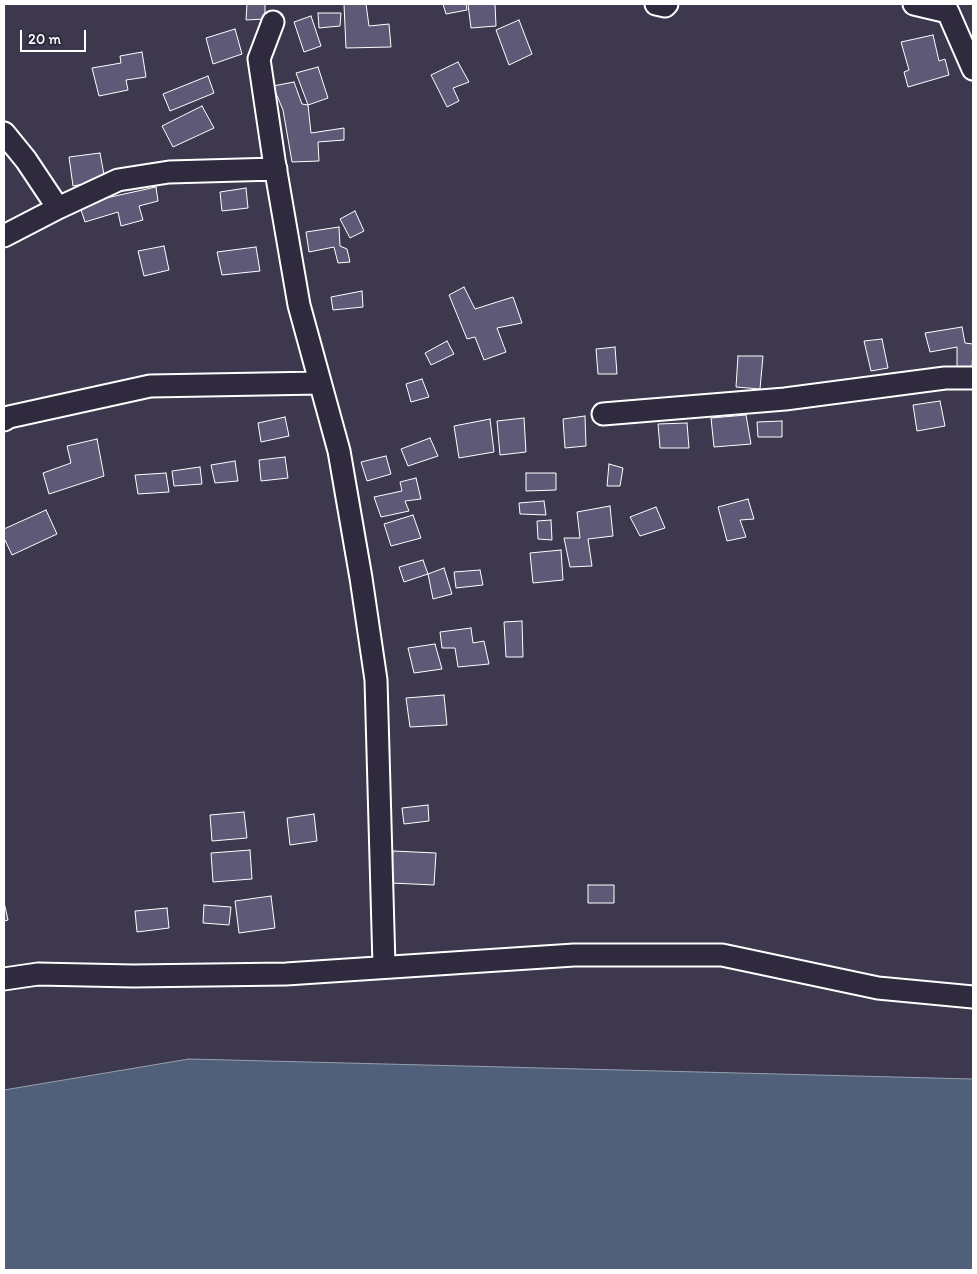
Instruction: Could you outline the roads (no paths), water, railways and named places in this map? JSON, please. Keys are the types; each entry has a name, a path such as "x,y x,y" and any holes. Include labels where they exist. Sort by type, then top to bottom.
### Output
{"street":[{"path":"656,4 665,6 667,4"},
{"path":"914,4 947,8 973,69"},
{"path":"273,22 259,59 276,170 299,305 339,452 361,578 376,680 384,966"},
{"path":"4,134 26,160 58,208"},
{"path":"4,236 118,180 168,172 276,170"},
{"path":"603,414 785,399 945,378 973,378"},
{"path":"4,420 8,417 150,386 320,383"},
{"path":"4,979 38,974 133,976 286,974 384,966 574,955 722,954 878,988 973,997"}],"water":[{"path":"189,1059 973,1079 973,1270 4,1270 4,1090"}]}
